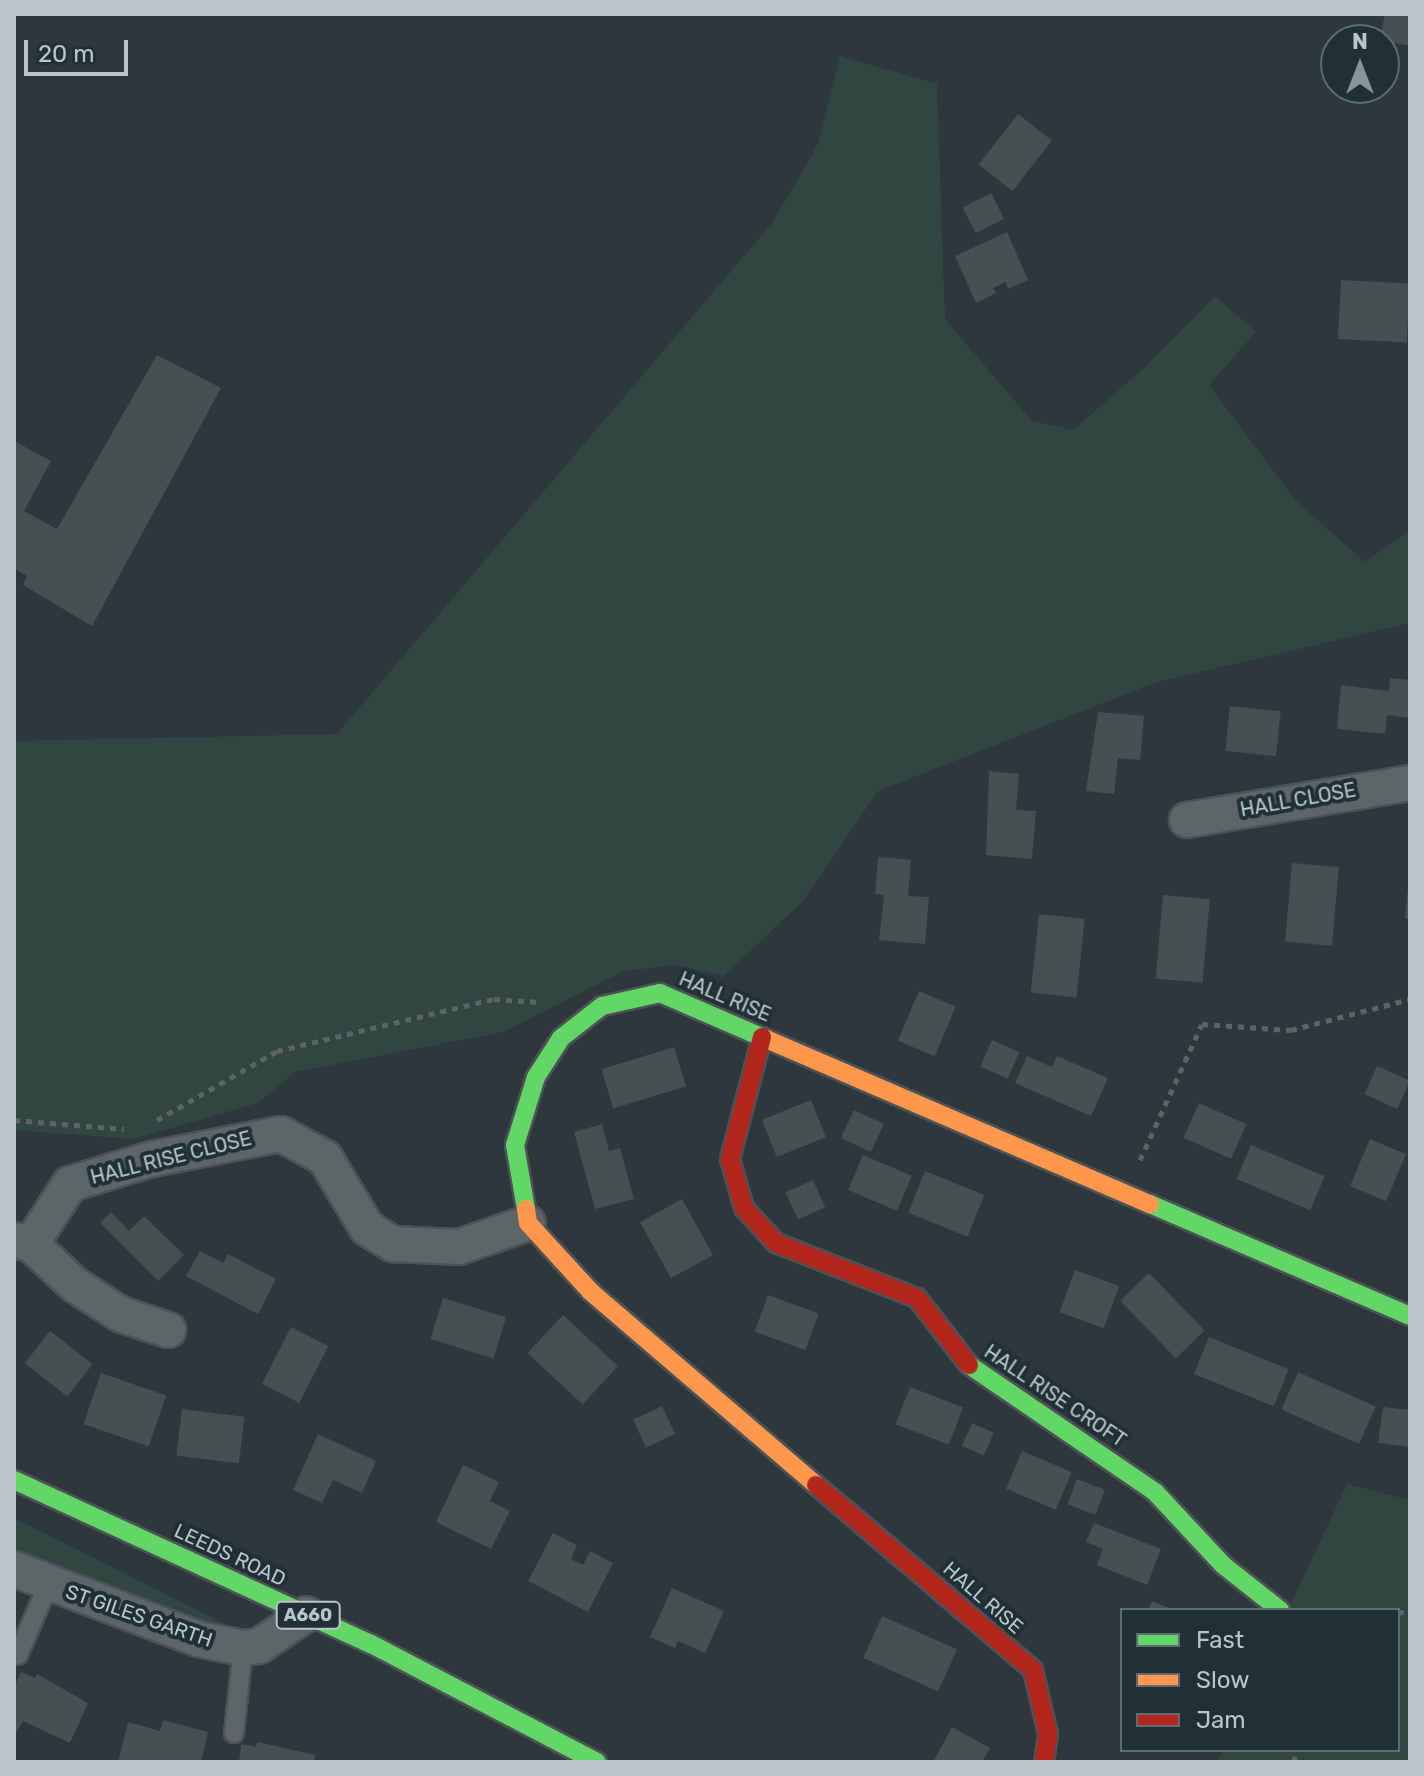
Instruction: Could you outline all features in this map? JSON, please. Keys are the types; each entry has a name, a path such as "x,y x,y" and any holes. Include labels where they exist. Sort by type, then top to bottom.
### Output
{"main road":[{"name":"HALL RISE","path":"1044,1762 1048,1734 1033,1670 591,1292 528,1223 515,1145 536,1077 561,1038 602,1006 660,993 1126,1190 1410,1316"},
{"name":"HALL RISE CROFT","path":"762,1037 730,1159 744,1208 776,1243 917,1298 965,1362 1155,1492 1223,1565 1277,1608"},
{"name":"LEEDS ROAD","path":"14,1480 306,1614 597,1762"}],"street":[{"name":"HALL CLOSE","path":"1187,820 1410,783"},
{"name":"HALL RISE CLOSE","path":"168,1330 120,1314 75,1285 23,1242 70,1184 152,1159 281,1134 325,1158 367,1228 393,1244 459,1247 528,1223"},
{"name":"ST GILES GARTH","path":"14,1569 48,1585 198,1639 243,1648"},
{"path":"243,1648 259,1646 306,1614"}],"lane":[{"path":"18,1655 48,1585"},
{"path":"234,1733 243,1648"}],"path":[{"path":"148,1123 277,1051 494,999 602,1006"},
{"path":"1126,1190 1202,1024 1291,1030 1410,999"},
{"path":"14,1120 121,1130 134,1126"}],"green space":[{"path":"840,56 937,84 945,319 1032,421 1073,430 1143,369 1215,296 1256,332 1209,385 1296,501 1365,562 1410,530 1410,623 1157,682 878,791 804,900 724,976 674,965 624,971 503,1032 295,1072 258,1103 133,1139 14,1130 14,741 337,734 773,222 818,144"},
{"path":"1347,1484 1410,1500 1410,1762 1217,1762 1222,1752 1400,1752 1400,1608 1289,1608"},
{"path":"14,1518 239,1631 228,1634 46,1566 14,1548"}],"building":[{"path":"1385,14 1410,14 1410,46 1400,44 1400,24 1383,24"},
{"path":"1018,114 1052,140 1012,191 979,164"},
{"path":"991,193 1004,219 976,233 962,208"},
{"path":"1007,232 1028,280 1008,289 1005,282 993,288 996,293 976,303 955,256"},
{"path":"1341,280 1410,284 1407,343 1338,339"},
{"path":"157,355 221,388 92,626 23,585 27,576 14,568 14,441 51,461 24,511 57,529"},
{"path":"1390,678 1410,680 1410,718 1387,715 1385,734 1337,729 1341,685 1389,691"},
{"path":"1230,706 1281,711 1276,756 1225,751"},
{"path":"1098,712 1144,716 1140,760 1118,758 1114,794 1086,791"},
{"path":"989,771 1019,774 1016,810 1036,811 1032,859 986,855"},
{"path":"878,857 911,860 908,896 929,897 925,944 879,940 884,895 875,894"},
{"path":"1292,863 1339,867 1332,946 1285,942"},
{"path":"1408,886 1410,919 1405,919"},
{"path":"1163,895 1210,899 1203,983 1156,979"},
{"path":"1039,914 1085,919 1076,997 1031,993"},
{"path":"919,991 956,1007 935,1056 898,1041"},
{"path":"992,1040 1019,1052 1008,1079 980,1066"},
{"path":"674,1047 686,1086 613,1108 601,1069"},
{"path":"1027,1056 1052,1067 1057,1056 1108,1078 1091,1116 1015,1083"},
{"path":"1377,1066 1410,1081 1397,1109 1364,1094"},
{"path":"811,1100 826,1137 777,1157 762,1120"},
{"path":"1199,1103 1247,1124 1231,1159 1184,1138"},
{"path":"854,1110 884,1124 871,1152 841,1138"},
{"path":"602,1124 609,1151 620,1148 634,1199 595,1209 574,1132"},
{"path":"1370,1139 1406,1154 1386,1201 1350,1186"},
{"path":"1251,1145 1325,1176 1310,1210 1237,1179"},
{"path":"863,1155 912,1176 897,1211 848,1190"},
{"path":"925,1171 984,1195 967,1237 908,1213"},
{"path":"813,1180 825,1207 798,1220 786,1192"},
{"path":"682,1199 713,1255 671,1278 640,1222"},
{"path":"111,1212 129,1231 144,1216 184,1255 158,1281 100,1223"},
{"path":"200,1251 223,1263 228,1254 276,1279 258,1314 186,1276"},
{"path":"1075,1270 1119,1286 1104,1328 1060,1312"},
{"path":"1149,1273 1205,1331 1176,1358 1120,1301"},
{"path":"768,1295 819,1313 805,1350 755,1332"},
{"path":"443,1298 506,1317 494,1358 430,1339"},
{"path":"563,1315 618,1366 582,1404 528,1353"},
{"path":"291,1327 328,1346 299,1403 262,1384"},
{"path":"50,1331 93,1364 67,1397 25,1363"},
{"path":"1209,1337 1289,1369 1274,1406 1194,1374"},
{"path":"1298,1372 1376,1407 1359,1444 1281,1409"},
{"path":"101,1373 166,1395 149,1447 83,1424"},
{"path":"910,1387 963,1407 949,1445 896,1424"},
{"path":"662,1406 675,1434 646,1448 633,1420"},
{"path":"1383,1407 1410,1410 1410,1447 1378,1443"},
{"path":"182,1409 245,1417 239,1463 176,1456"},
{"path":"972,1423 994,1433 984,1456 962,1446"},
{"path":"318,1434 376,1461 362,1493 333,1480 322,1503 293,1490"},
{"path":"1022,1451 1072,1472 1056,1510 1006,1489"},
{"path":"463,1465 499,1482 490,1501 510,1511 491,1549 436,1522"},
{"path":"1077,1479 1105,1490 1095,1515 1067,1504"},
{"path":"1094,1523 1161,1549 1147,1585 1097,1565 1103,1549 1086,1542"},
{"path":"553,1533 577,1545 571,1559 583,1565 590,1551 613,1563 588,1612 528,1581"},
{"path":"672,1588 724,1611 705,1653 678,1641 675,1648 650,1637"},
{"path":"1152,1601 1169,1608 1149,1608"},
{"path":"882,1616 957,1649 938,1691 863,1658"},
{"path":"21,1672 35,1678 37,1674 88,1703 70,1743 23,1721 14,1736 14,1687"},
{"path":"163,1720 208,1732 201,1762 118,1762 128,1722 160,1731"},
{"path":"952,1727 990,1748 982,1762 933,1762"},
{"path":"257,1742 315,1755 314,1762 239,1762 241,1744 256,1747"}],"traffic: fast":[{"path":"526,1209 515,1145 536,1077 561,1038 602,1006 660,993 766,1039"},
{"path":"1150,1204 1410,1316"},
{"path":"969,1365 1155,1492 1223,1565 1277,1608"},
{"path":"14,1480 371,1644 597,1762"}],"traffic: slow":[{"path":"766,1039 1150,1204"},
{"path":"526,1209 528,1223 591,1292 816,1485"}],"traffic: jam":[{"path":"762,1037 730,1159 744,1208 776,1243 917,1298 969,1365"},
{"path":"816,1485 1033,1670 1048,1734 1044,1762"}]}
